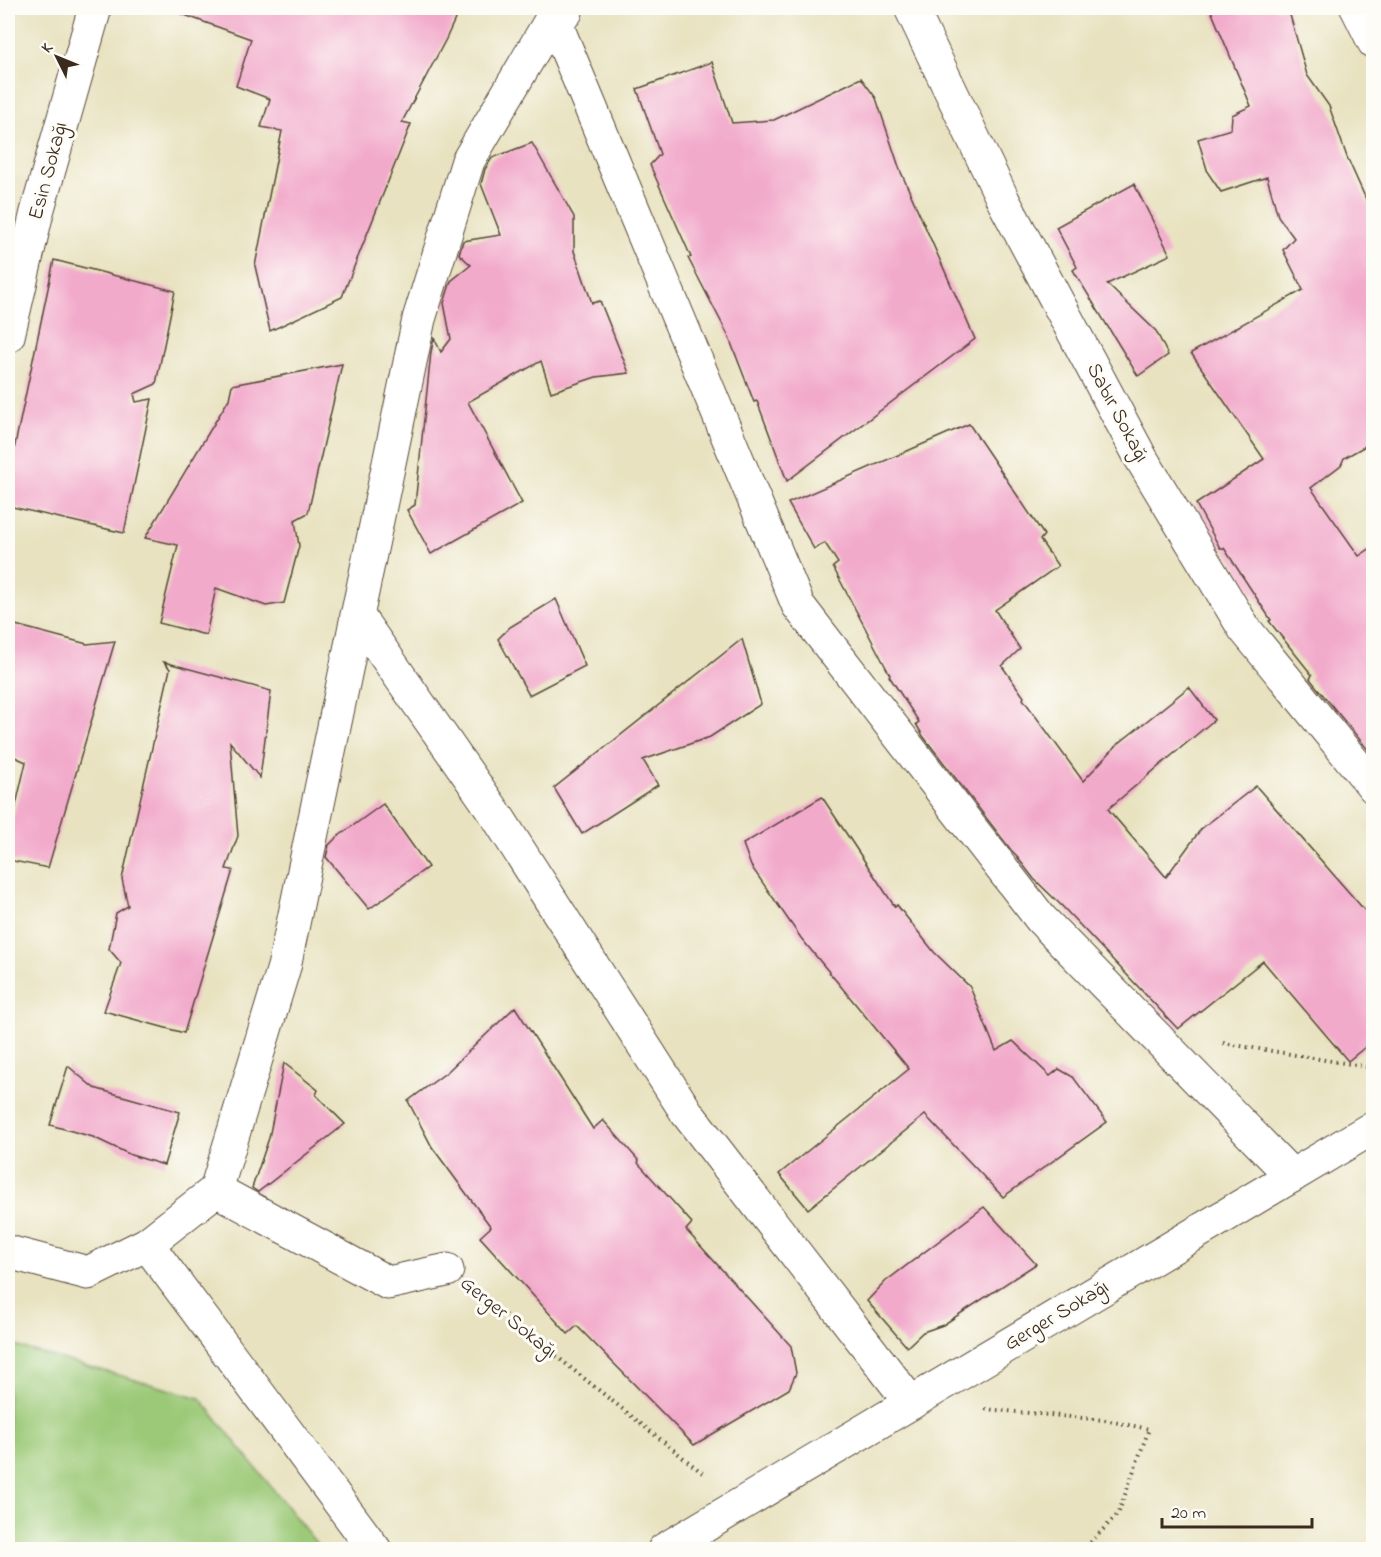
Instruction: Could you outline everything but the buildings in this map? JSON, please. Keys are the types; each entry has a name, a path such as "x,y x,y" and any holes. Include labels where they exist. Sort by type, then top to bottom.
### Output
{"street":[{"name":"Esin Sokağı","path":"8,336 37,212 95,8"},
{"name":"Sabır Sokağı","path":"911,8 1004,202 1141,458 1244,628 1374,787"},
{"path":"1357,8 1374,42"},
{"path":"8,1252 88,1273 147,1244 216,1190 284,967 419,319 468,160 563,11"},
{"path":"563,11 798,605 1041,920 1292,1176"},
{"path":"357,615 497,816 687,1113 911,1403"},
{"name":"Gerger Sokağı","path":"664,1550 1374,1127"},
{"name":"Gerger Sokağı","path":"216,1190 388,1283 447,1270"},
{"path":"147,1244 375,1550"}],"path":[{"path":"1220,1042 1374,1068"},
{"name":"Gerger Sokağı","path":"447,1270 741,1504"},
{"path":"979,1409 1104,1419 1149,1429 1118,1514 1083,1550"}],"green space":[{"path":"8,1344 200,1398 321,1549 8,1549"}]}
